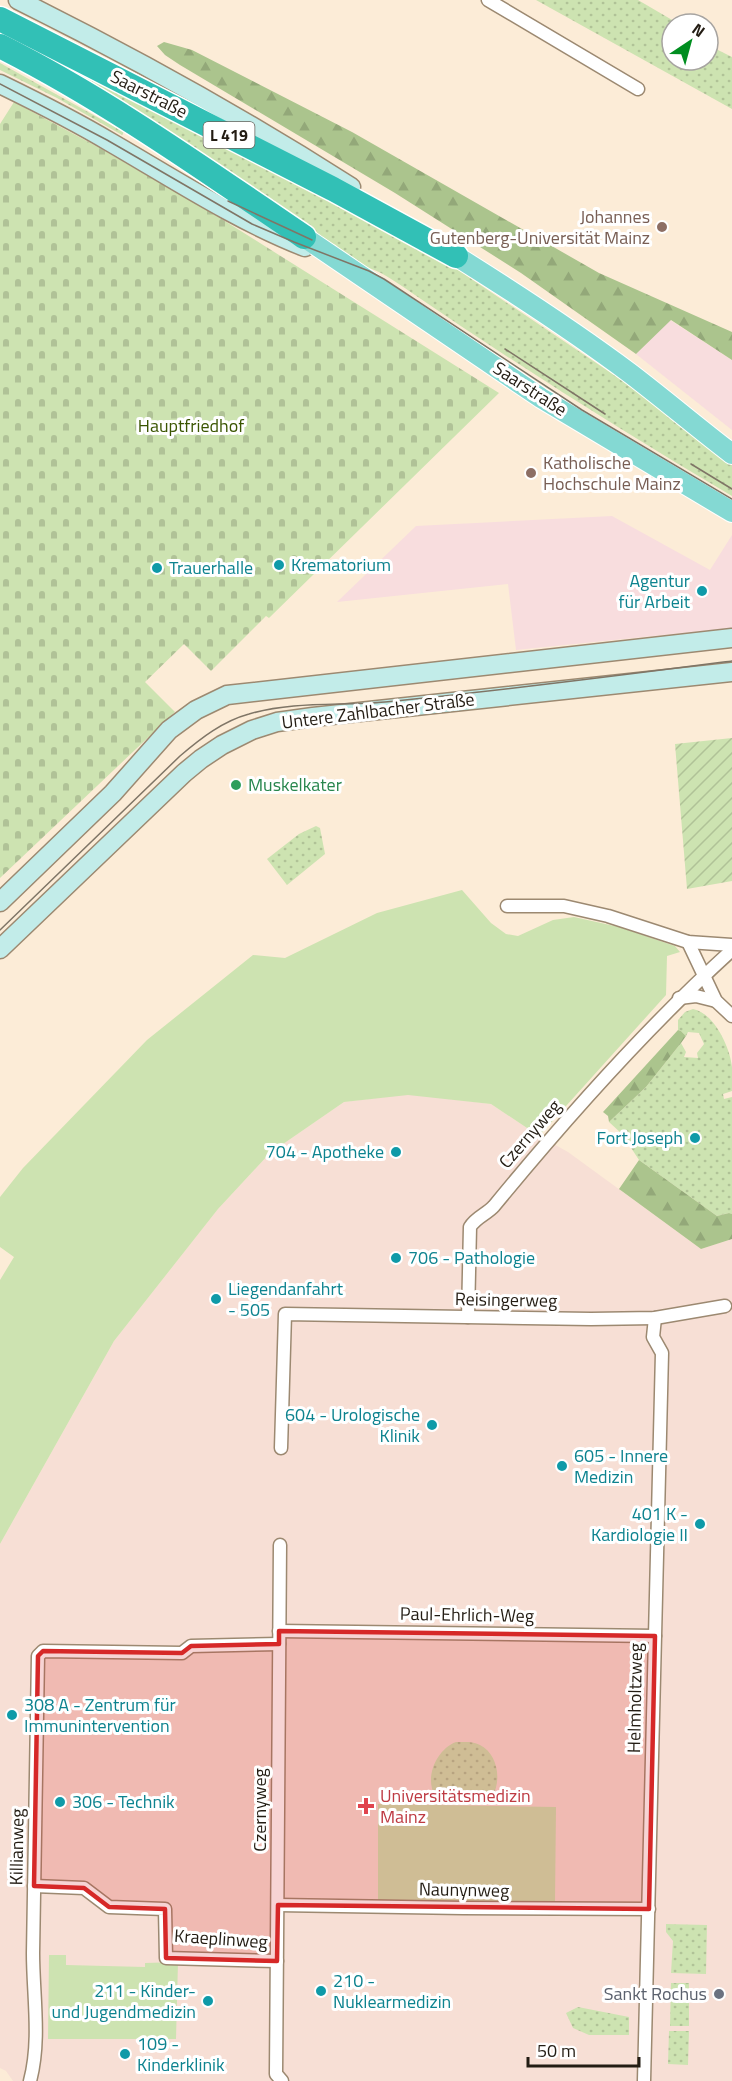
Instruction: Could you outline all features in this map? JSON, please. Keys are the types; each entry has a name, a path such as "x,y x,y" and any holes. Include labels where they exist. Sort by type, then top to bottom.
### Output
{"highway":[{"name":"Saarstraße","path":"0,19 333,189 456,255"},
{"name":"Saarstraße","path":"0,46 113,109 304,237"}],"main road":[{"name":"Saarstraße","path":"304,237 541,398 732,512"},
{"name":"Saarstraße","path":"456,255 589,344 732,454"}],"street":[{"name":"Saarstraße","path":"18,0 127,55 271,136 456,255"},
{"path":"488,0 638,89"},
{"name":"Saarstraße","path":"0,84 107,140 252,224 334,257"},
{"name":"Untere Zahlbacher Straße","path":"0,902 113,794 169,730 196,710 227,695 732,638"},
{"name":"Untere Zahlbacher Straße","path":"0,949 184,773 222,745 264,725 313,717 732,672"},
{"path":"507,906 564,906 608,916 688,942 732,945"},
{"path":"688,942 716,1000 732,1016"},
{"name":"Czernyweg","path":"468,1317 470,1227 475,1220 492,1208 550,1137 680,998 732,950"},
{"path":"680,998 696,996 716,1000"},
{"name":"Reisingerweg","path":"281,1448 285,1314 591,1319 655,1317 725,1306"},
{"name":"Helmholtzweg","path":"644,2081 662,1353 653,1337 655,1317"},
{"name":"Czernyweg","path":"279,2078 276,1961 280,1545"},
{"name":"Paul-Ehrlich-Weg","path":"43,1651 182,1653 191,1646 279,1638 655,1636"},
{"name":"Killianweg","path":"30,2081 35,2049 34,1886 39,1656 43,1651"},
{"name":"Kraeplinweg","path":"34,1886 84,1888 110,1907 165,1909 166,1958 276,1961"},
{"name":"Naunynweg","path":"278,1905 649,1909"}],"highlighted area":[{"path":"279,1631 655,1636 649,1909 278,1905 277,1961 166,1958 165,1909 109,1907 84,1888 34,1886 38,1656 43,1651 182,1653 191,1646 279,1644"}],"shaded area":[{"path":"670,320 732,360 732,430 636,354"},
{"path":"612,516 710,570 732,535 732,628 516,650 508,584 337,602 416,526"},
{"name":"Universitätsmedizin Mainz","path":"408,1094 491,1104 568,1152 701,1249 732,1239 732,2081 13,2081 6,2071 0,2068 0,1544 114,1341 218,1209 270,1153 344,1102"}],"green space":[{"path":"536,0 638,0 660,13 660,69"},
{"path":"164,42 192,50 352,132 599,273 732,332 732,360 671,320 636,354 521,273 395,193 180,65 165,55 157,46"},
{"path":"720,51 732,57 732,109 665,72 720,72"},
{"path":"0,63 124,132 122,135 57,98 0,70"},
{"path":"78,69 424,247 623,381 694,434 732,465 732,496 570,397 381,273 349,259 339,251 336,245 324,241 138,111 75,75"},
{"name":"Hauptfriedhof","path":"14,102 98,147 220,218 499,393 269,618 266,616 211,671 184,644 145,682 175,712 0,878 0,124"},
{"path":"732,738 732,881 687,889 675,744"},
{"path":"316,826 320,828 325,854 287,885 267,859 299,834"},
{"path":"462,890 491,923 506,934 518,936 553,920 574,917 619,927 675,946 680,952 667,956 666,995 539,1136 491,1104 408,1095 344,1102 270,1153 218,1209 114,1341 0,1544 0,1280 14,1257 0,1247 0,1197 23,1168 147,1040 253,955 285,958 377,913"},
{"path":"693,1009 708,1017 714,1024 720,1032 731,1059 732,1091 723,1094 724,1099 732,1097 732,1214 717,1216 639,1160 622,1134 609,1122 646,1087 681,1043 686,1052 684,1057 698,1058 697,1053 704,1044 699,1033 688,1032 686,1036 678,1030 678,1020 685,1012"},
{"path":"678,1030 686,1036 681,1043 646,1087 609,1122 608,1116 603,1112"},
{"path":"639,1160 717,1216 732,1214 732,1239 701,1249 619,1189"},
{"path":"456,1742 477,1744 491,1755 497,1776 492,1797 435,1796 431,1781 434,1764 443,1751"},
{"path":"378,1804 556,1807 555,1902 378,1900"},
{"path":"666,1924 707,1925 706,1974 671,1973 673,1941 666,1932"},
{"path":"49,1955 66,1955 66,1965 145,1967 145,1963 178,1962 176,2039 48,2039"},
{"path":"671,1983 689,1983 689,2026 670,2026"},
{"path":"578,2007 629,2017 629,2035 589,2035 573,2028 566,2013"},
{"path":"669,2031 689,2031 688,2065 668,2064"}],"tram line":[{"path":"0,84 107,140 252,224 384,279 582,410 732,499"},
{"path":"228,201 312,240"},
{"path":"505,349 605,414"},
{"path":"691,464 732,489"},
{"path":"0,930 180,756 213,731 239,717 282,707 428,698 732,661"}],"place":[{"name":"Johannes Gutenberg-Universität Mainz","path":"662,227"},
{"name":"Katholische Hochschule Mainz","path":"531,473"},
{"name":"Krematorium","path":"279,565"},
{"name":"Trauerhalle","path":"157,568"},
{"name":"Agentur für Arbeit","path":"702,591"},
{"name":"Muskelkater","path":"236,785"},
{"name":"Fort Joseph","path":"695,1138"},
{"name":"704 - Apotheke","path":"396,1152"},
{"name":"706 - Pathologie","path":"396,1258"},
{"name":"Liegendanfahrt - 505","path":"216,1299"},
{"name":"604 - Urologische Klinik","path":"432,1425"},
{"name":"605 - Innere Medizin","path":"562,1466"},
{"name":"401 K - Kardiologie II","path":"700,1524"},
{"name":"308 A - Zentrum für Immunintervention","path":"12,1715"},
{"name":"306 - Technik","path":"60,1802"},
{"name":"Universitätsmedizin Mainz","path":"366,1806"},
{"name":"210 - Nuklearmedizin","path":"321,1991"},
{"name":"Sankt Rochus","path":"719,1994"},
{"name":"211 - Kinder- und Jugendmedizin","path":"208,2001"},
{"name":"109 - Kinderklinik","path":"125,2054"}]}
